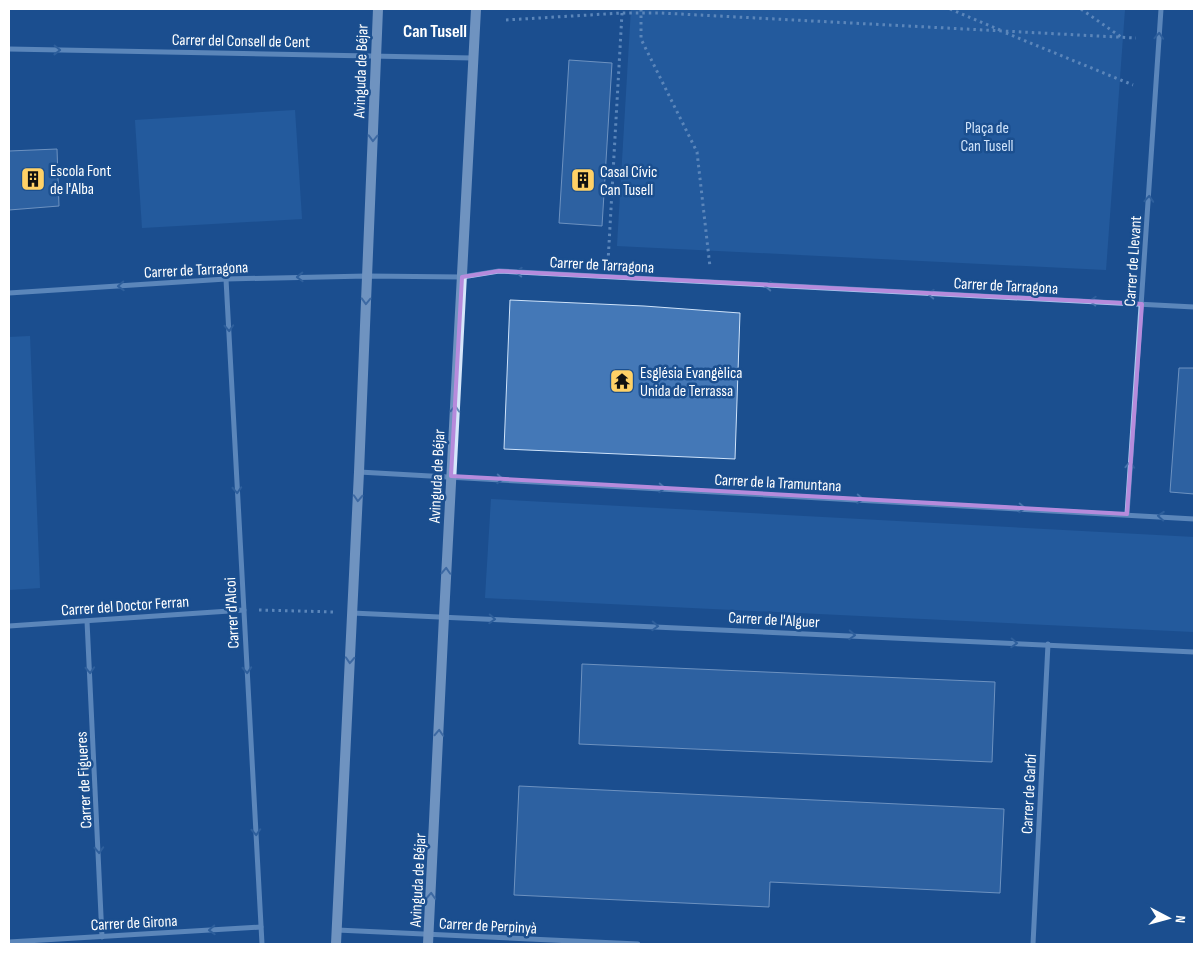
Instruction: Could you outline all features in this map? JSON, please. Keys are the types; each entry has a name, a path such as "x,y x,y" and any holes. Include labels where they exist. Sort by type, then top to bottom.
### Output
{"main road":[{"name":"Avinguda de Béjar","path":"336,944 359,472 378,9"},
{"name":"Avinguda de Béjar","path":"428,940 476,9"}],"street":[{"name":"Carrer de Llevant","path":"1127,514 1161,9"},
{"name":"Carrer del Consell de Cent","path":"9,49 474,58"},
{"name":"Carrer de Tarragona","path":"9,292 226,280 367,276 462,277 499,271 1194,307"},
{"name":"Carrer d'Alcoi","path":"226,280 262,944"},
{"name":"Carrer de la Tramuntana","path":"359,472 1194,519"},
{"name":"Carrer del Doctor Ferran","path":"9,626 244,610"},
{"name":"Carrer de l'Alguer","path":"352,613 1194,652"},
{"name":"Carrer de Figueres","path":"88,621 102,937"},
{"name":"Carrer de Garbí","path":"1033,944 1048,644"},
{"name":"Carrer de Girona","path":"9,942 261,927"},
{"name":"Carrer de Perpinyà","path":"336,930 428,940 638,944"}],"path":[{"path":"950,9 1133,85"},
{"path":"1081,9 1122,38"},
{"path":"641,11 641,39 696,152 710,268"},
{"path":"506,20 641,11 1136,38"},
{"path":"608,265 622,13"},
{"path":"244,610 352,613"}],"highlighted area":[{"path":"499,271 1142,304 1127,514 451,476 462,277"}],"green space":[{"name":"Plaça de Can Tusell","path":"631,9 1125,9 1106,270 617,246"},
{"path":"295,110 302,219 142,228 135,120"},
{"path":"30,336 40,588 9,590 9,337"},
{"path":"491,499 1194,537 1194,632 485,598"}],"building":[{"name":"Casal Cívic Can Tusell","path":"569,60 612,63 602,226 559,223"},
{"name":"Escola Font de l'Alba","path":"57,149 59,206 9,210 9,151"},
{"name":"Església Evangèlica Unida de Terrassa","path":"510,300 644,306 740,313 735,459 504,449"},
{"path":"1179,368 1194,368 1194,494 1170,492"},
{"path":"582,664 995,682 992,762 579,744"},
{"path":"519,786 1004,809 1000,893 770,882 769,907 514,895"}],"place":[{"name":"Escola Font de l'Alba","path":"33,179"},
{"name":"Casal Cívic Can Tusell","path":"583,180"},
{"name":"Església Evangèlica Unida de Terrassa","path":"622,381"}],"district":[{"name":"Can Tusell","path":"435,31"}]}
